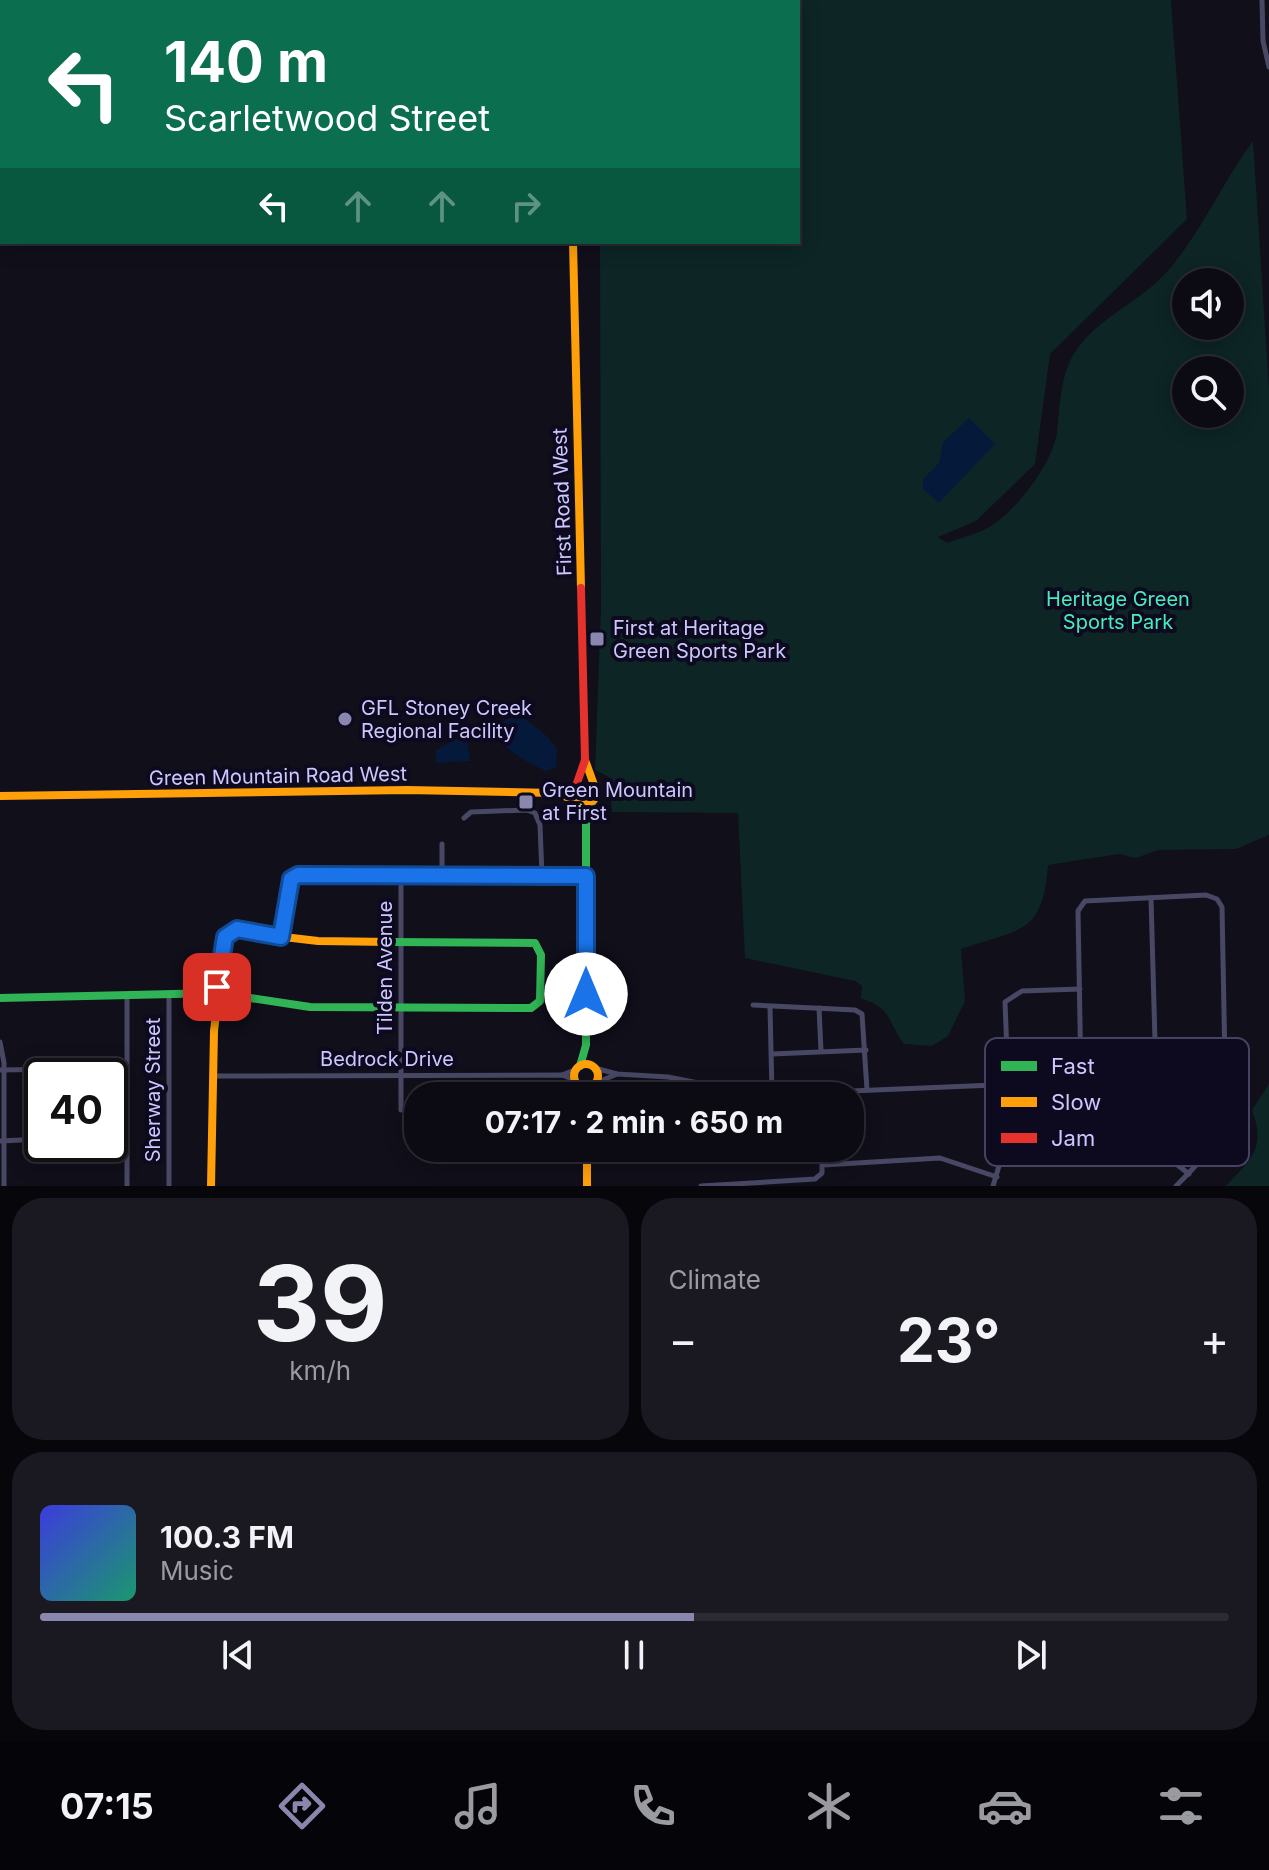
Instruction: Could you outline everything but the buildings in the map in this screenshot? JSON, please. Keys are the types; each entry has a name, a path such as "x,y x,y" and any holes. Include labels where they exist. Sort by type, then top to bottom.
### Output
{"street":[{"path":"1262,0 1263,41 1269,67"},
{"name":"First Road West","path":"573,244 585,760 594,783"},
{"name":"First Road West","path":"576,784 585,760"},
{"path":"586,824 577,800 576,784 584,780 594,783 597,793 586,824 586,1045 598,1075 595,1082"},
{"name":"Green Mountain Road West","path":"556,793 576,784"},
{"name":"Green Mountain Road West","path":"0,796 407,790 556,793 577,800"},
{"path":"577,800 592,802"},
{"path":"464,818 471,812 527,810 535,813 540,825 542,876"},
{"path":"442,844 442,875"},
{"name":"Tilden Avenue","path":"401,874 401,1110"},
{"path":"281,937 291,879 298,875 586,876"},
{"path":"1081,1038 1080,905 1092,900 1209,895 1222,907 1224,1038"},
{"path":"1151,898 1155,1038"},
{"path":"0,998 217,993 310,1007 401,1010 531,1008 540,1001 541,955 535,943 318,941 237,929 225,937 217,993 212,1076 211,1186"},
{"path":"1005,1038 1004,1012 1008,998 1022,991 1080,989"},
{"name":"Sherway Street","path":"169,994 169,1186"},
{"path":"126,1058 127,995"},
{"path":"753,1005 855,1010 862,1014 867,1090"},
{"path":"770,1007 772,1082"},
{"path":"819,1008 821,1051"},
{"path":"0,1042 4,1186"},
{"path":"581,1082 578,1067 586,1045"},
{"path":"772,1054 866,1050"},
{"path":"578,1067 593,1067 617,1074 646,1074 684,1082"},
{"name":"Bedrock Drive","path":"212,1076 562,1075 578,1067"},
{"path":"2,1070 24,1070"},
{"path":"600,1082 617,1074"},
{"name":"Bedrock Drive","path":"562,1075 571,1082"},
{"path":"864,1090 985,1083"},
{"path":"2,1141 24,1140"},
{"path":"823,1165 940,1158 997,1177"},
{"path":"127,1162 127,1186"},
{"path":"587,1162 587,1186"},
{"path":"701,1186 809,1180 822,1173 823,1162"},
{"path":"993,1186 1000,1166"},
{"path":"1179,1166 1189,1174"},
{"path":"1176,1186 1195,1166"}],"green space":[{"name":"Heritage Green Sports Park","path":"800,0 1171,0 1187,219 1050,354 1035,464 976,521 938,537 947,543 978,533 998,521 1020,500 1041,472 1054,444 1064,379 1071,358 1086,338 1155,284 1178,259 1253,141 1269,389 1269,835 1236,849 1158,850 1136,858 1119,854 1048,865 1041,905 1025,926 961,949 965,1001 948,1036 932,1046 904,1044 888,1016 872,1002 861,998 862,986 855,981 745,958 738,813 612,812 609,777 595,770 601,609 600,244 800,244"},
{"path":"1269,1084 1269,1186 1226,1186 1244,1166 1249,1166 1257,1144 1258,1134 1252,1110"}],"water":[{"path":"969,418 995,444 939,503 923,489 923,479 939,463 943,442"},
{"path":"520,715 547,736 557,749 556,768 546,771 525,760 498,736 497,728 504,721"},
{"path":"460,737 467,737 470,761 436,763 436,750"}],"traffic: fast":[{"path":"556,793 575,786"},
{"path":"578,802 586,824"},
{"path":"580,1066 586,1045 586,824 592,802"},
{"path":"0,998 217,993 310,1007 531,1008 540,1001 541,955 535,943 391,942"}],"traffic: slow":[{"path":"573,244 581,588"},
{"path":"0,796 407,790 556,793 585,804 594,800 597,793 585,760"},
{"path":"211,1186 214,1031 225,937 232,931 318,941 391,942"},
{"path":"586,1064 597,1071 598,1076 591,1087 586,1088 575,1081 574,1076 581,1065 586,1064"},
{"path":"587,1162 587,1186"}],"traffic: jam":[{"path":"577,783 585,760 581,588"}],"place":[{"name":"First at Heritage Green Sports Park","path":"597,639"},
{"name":"GFL Stoney Creek Regional Facility","path":"345,719"},
{"name":"Green Mountain at First","path":"526,802"}],"route":[{"path":"217,987 225,937 237,929 281,937 291,879 298,875 586,876 586,994"}]}
